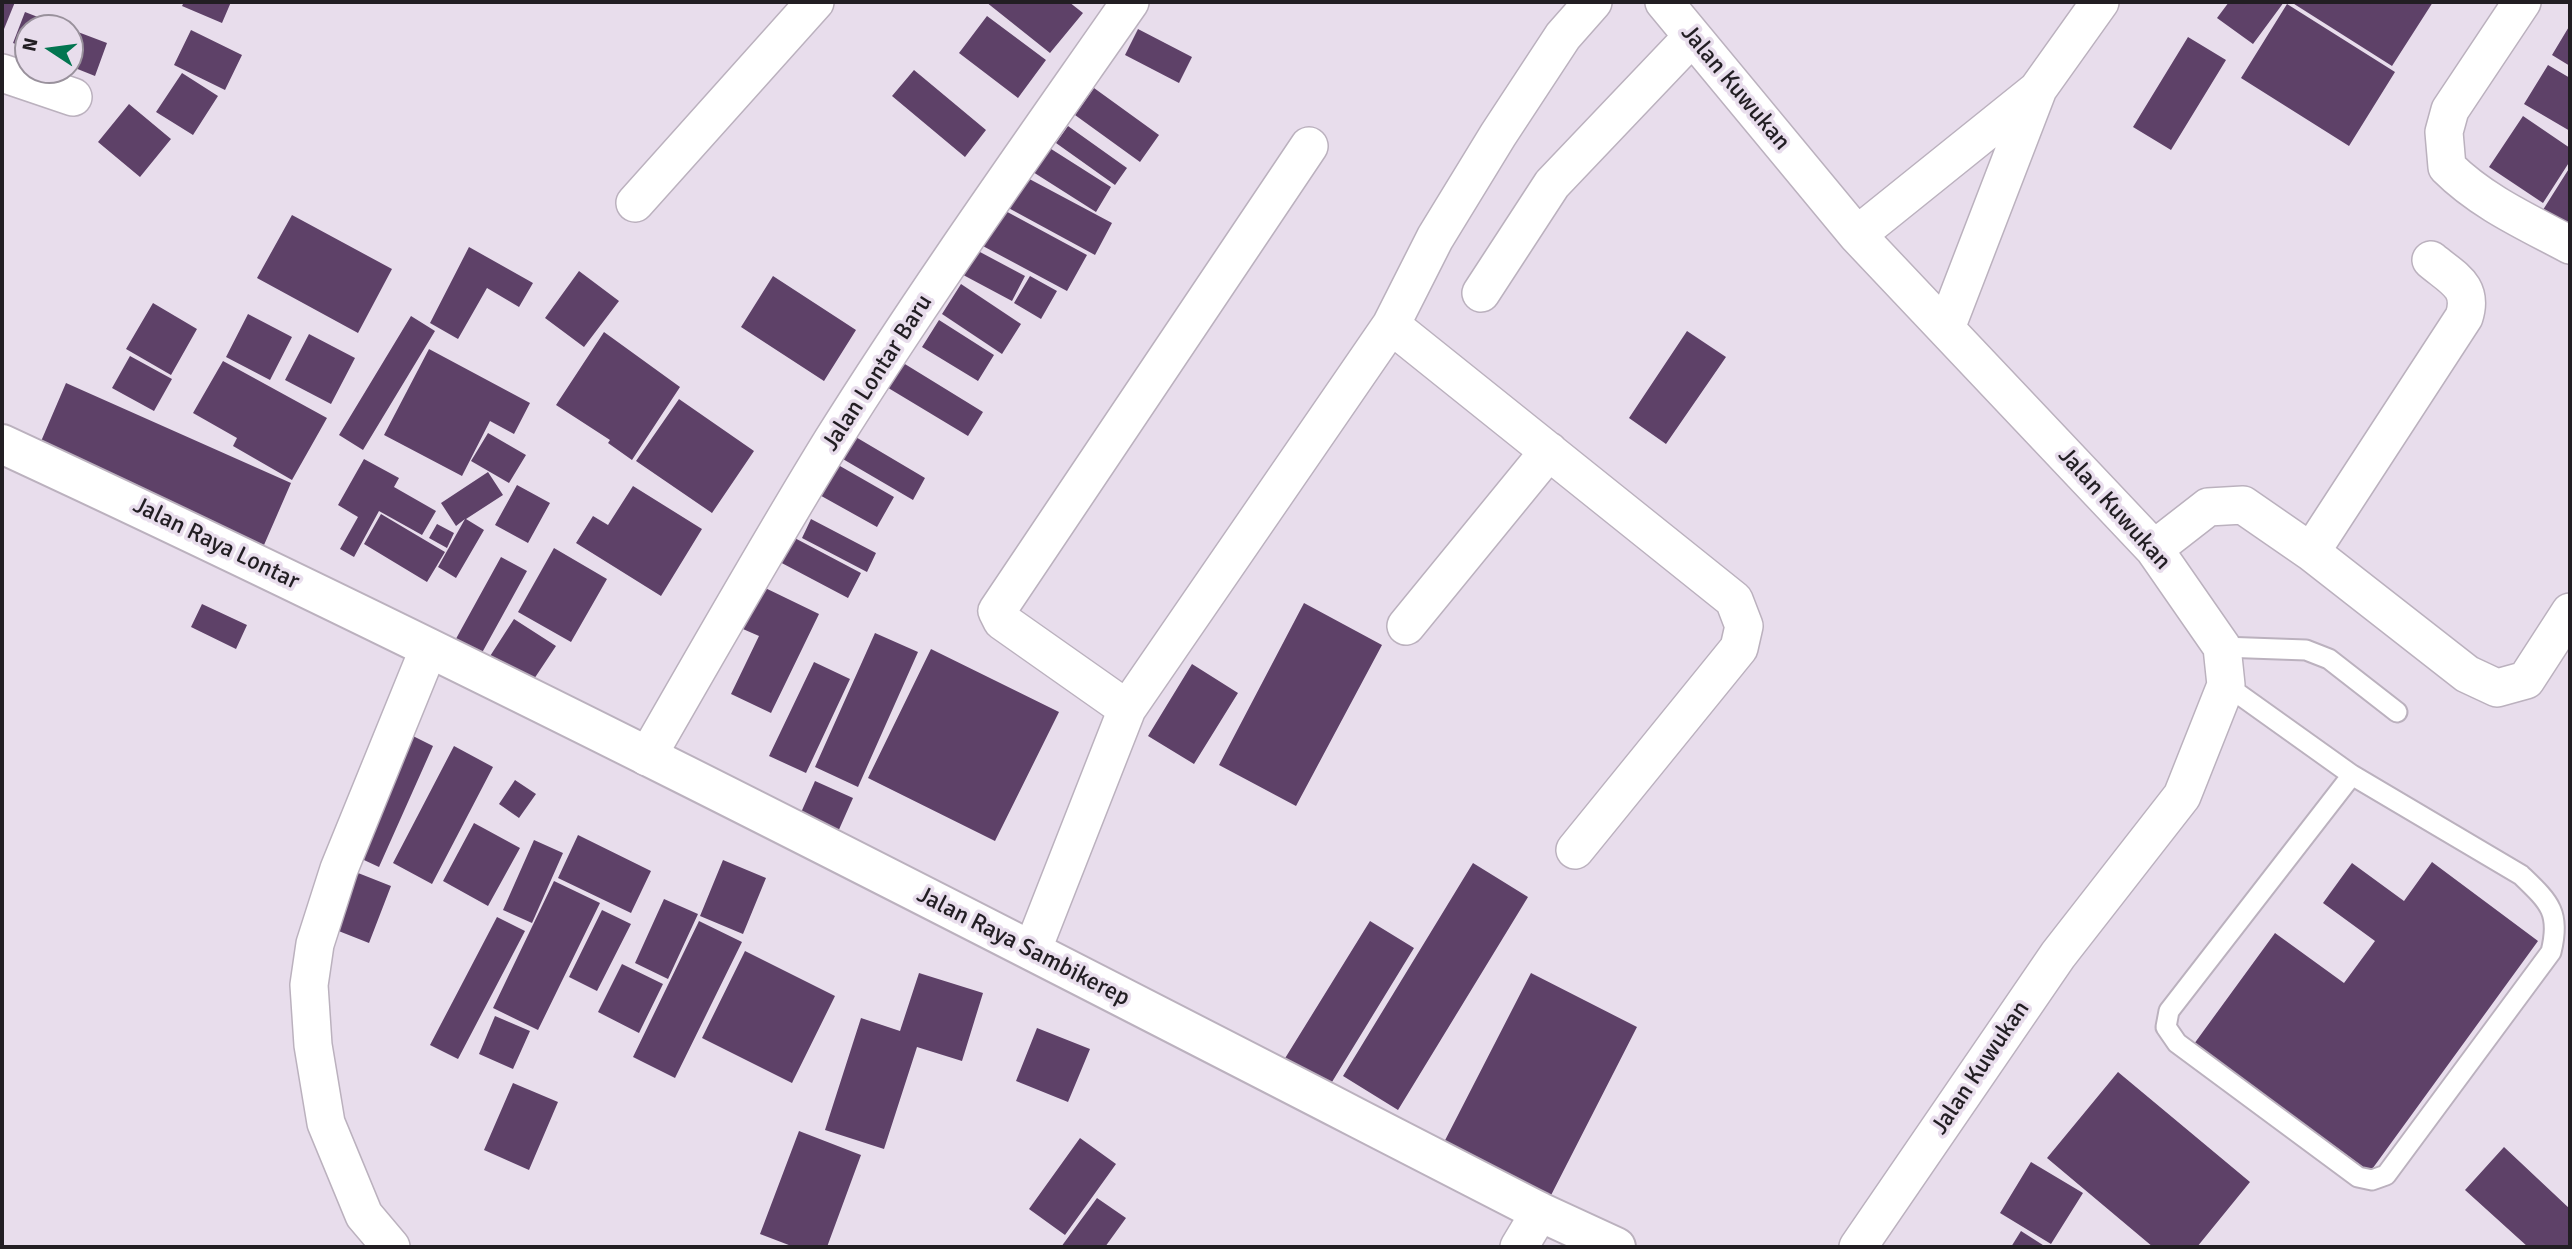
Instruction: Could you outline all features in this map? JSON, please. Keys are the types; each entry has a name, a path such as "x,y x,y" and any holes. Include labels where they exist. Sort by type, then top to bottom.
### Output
{"street":[{"path":"635,203 815,2"},
{"name":"Jalan Lontar Baru","path":"647,757 772,539 834,439 990,202 1130,2"},
{"path":"1032,951 1127,709 1391,325 1435,238 1497,135 1563,36 1592,2"},
{"name":"Jalan Kuwukan","path":"1664,2 1691,38 1857,235 2154,549 2222,647 2226,685 2182,796 2059,956 1858,1247"},
{"path":"1946,328 2038,89 2100,2"},
{"path":"2522,2 2450,110 2444,132 2446,167 2467,187 2489,202 2570,245"},
{"path":"1481,293 1552,184 1691,38"},
{"path":"2,73 73,97"},
{"path":"1857,235 2038,89"},
{"path":"1127,709 1002,621 997,611 1309,146"},
{"path":"2311,552 2464,317 2469,302 2464,288 2431,260"},
{"path":"1391,325 1734,600 1744,626 1739,648 1575,850"},
{"name":"Jalan Raya Lontar","path":"2,444 200,535 429,648"},
{"path":"1406,626 1549,451"},
{"path":"2154,549 2208,507 2243,505 2311,552 2466,674 2497,688 2526,680 2570,612"},
{"path":"391,1247 364,1215 326,1123 313,1045 309,985 315,944 338,869 429,648"},
{"name":"Jalan Raya Sambikerep","path":"429,648 1032,951 1540,1212 1616,1247"},
{"path":"1519,1247 1540,1212"}],"lane":[{"path":"2222,647 2306,650 2329,659 2397,712"},
{"path":"2226,685 2352,775 2521,875 2544,897 2554,914 2556,932 2551,952 2386,1175 2372,1180 2358,1177 2177,1043 2166,1027 2169,1011 2352,775"}],"building":[{"path":"2,2 15,2 2,34"},
{"path":"184,2 231,2 222,23 182,6"},
{"path":"986,2 1069,2 1083,13 1050,53"},
{"path":"2229,2 2284,2 2253,44 2217,18"},
{"path":"2291,2 2433,2 2392,66"},
{"path":"2287,4 2395,72 2349,146 2241,78"},
{"path":"987,16 1046,60 1018,98 959,53"},
{"path":"2570,25 2570,66 2552,55"},
{"path":"1138,29 1192,57 1179,83 1125,55"},
{"path":"191,30 242,55 225,90 174,65"},
{"path":"84,34 107,43 95,76 84,72"},
{"path":"2188,37 2226,60 2171,150 2133,127"},
{"path":"2548,65 2570,78 2570,131 2524,104"},
{"path":"914,70 986,130 965,157 892,96"},
{"path":"182,73 218,96 193,135 156,112"},
{"path":"1094,88 1159,135 1140,162 1075,115"},
{"path":"129,104 171,139 140,177 98,142"},
{"path":"2523,116 2570,148 2570,161 2543,203 2489,167"},
{"path":"1068,126 1127,168 1115,185 1056,143"},
{"path":"1048,147 1111,187 1096,212 1033,172"},
{"path":"2570,167 2570,231 2541,213"},
{"path":"1020,174 1112,223 1095,255 1003,205"},
{"path":"1000,208 1087,255 1067,291 981,245"},
{"path":"292,215 392,269 358,333 257,278"},
{"path":"965,244 1025,276 1012,301 952,269"},
{"path":"469,247 533,283 519,307 487,288 458,339 430,323"},
{"path":"579,271 619,301 584,347 545,318"},
{"path":"773,276 856,330 824,381 741,327"},
{"path":"1030,276 1057,291 1041,319 1014,303"},
{"path":"961,284 1021,324 1002,354 942,314"},
{"path":"153,303 197,329 171,375 126,349"},
{"path":"248,314 292,337 270,380 226,357"},
{"path":"411,316 435,331 363,450 339,435"},
{"path":"939,320 994,355 978,381 922,347"},
{"path":"1687,331 1726,357 1666,444 1629,418"},
{"path":"604,332 680,387 632,460 608,443 610,440 556,405"},
{"path":"309,334 355,358 331,404 285,380"},
{"path":"429,349 530,403 514,434 490,421 462,476 384,435"},
{"path":"130,356 172,379 154,411 112,388"},
{"path":"223,361 327,418 292,480 233,446 237,438 193,413"},
{"path":"900,361 983,412 968,436 885,386"},
{"path":"66,383 291,483 264,545 39,446"},
{"path":"679,399 754,451 712,513 636,461"},
{"path":"488,433 526,455 509,483 471,461"},
{"path":"849,433 925,478 913,500 836,455"},
{"path":"364,459 399,478 394,487 436,511 422,535 379,511 354,557 340,549 358,517 338,505"},
{"path":"833,462 894,497 877,527 816,493"},
{"path":"488,472 503,495 466,519 484,530 456,578 438,567 465,519 456,526 441,503"},
{"path":"517,485 550,503 528,543 495,525"},
{"path":"633,486 702,529 661,596 576,543 593,516 608,525"},
{"path":"381,514 445,552 427,582 364,544"},
{"path":"811,519 876,553 867,572 802,538"},
{"path":"437,524 454,533 447,548 429,538"},
{"path":"789,535 861,573 848,598 776,560"},
{"path":"554,548 607,579 571,642 518,612"},
{"path":"501,557 527,571 478,660 452,646"},
{"path":"757,584 819,614 771,713 731,694 759,636 736,626"},
{"path":"1304,603 1382,645 1296,806 1219,765"},
{"path":"202,604 247,625 236,649 191,627"},
{"path":"514,619 556,646 524,694 483,667"},
{"path":"875,633 918,652 858,787 815,767"},
{"path":"931,649 1059,712 995,841 868,778"},
{"path":"814,662 850,679 806,773 769,756"},
{"path":"1192,664 1238,693 1194,764 1148,736"},
{"path":"405,732 433,746 379,867 351,854"},
{"path":"454,746 493,767 432,884 393,863"},
{"path":"515,780 536,794 519,818 499,804"},
{"path":"815,781 853,798 833,843 795,826"},
{"path":"474,823 520,848 488,906 443,881"},
{"path":"578,835 651,871 631,913 558,878"},
{"path":"534,840 563,853 532,923 503,910"},
{"path":"723,860 766,878 743,934 700,916"},
{"path":"2432,862 2538,941 2370,1172 2194,1044 2275,933 2344,983 2375,941 2323,903 2352,863 2404,901"},
{"path":"1473,863 1528,897 1398,1110 1343,1076"},
{"path":"353,871 391,886 369,943 331,928"},
{"path":"554,881 600,903 538,1030 493,1008"},
{"path":"664,899 698,914 668,979 635,963"},
{"path":"602,910 631,924 597,991 569,977"},
{"path":"497,917 525,931 458,1059 430,1045"},
{"path":"699,921 742,942 675,1078 633,1057"},
{"path":"1370,921 1414,948 1324,1095 1279,1068"},
{"path":"745,951 835,996 792,1083 702,1038"},
{"path":"622,964 663,984 639,1033 598,1012"},
{"path":"919,973 983,993 962,1061 917,1047 884,1149 825,1130 861,1018 900,1031"},
{"path":"1531,973 1637,1027 1545,1207 1439,1152"},
{"path":"495,1016 530,1031 513,1069 479,1054"},
{"path":"1037,1028 1090,1049 1068,1102 1016,1081"},
{"path":"2118,1072 2250,1182 2197,1247 2153,1247 2047,1158"},
{"path":"513,1083 558,1102 529,1170 484,1150"},
{"path":"799,1131 861,1155 827,1247 794,1247 760,1234"},
{"path":"1080,1138 1116,1164 1065,1235 1029,1209"},
{"path":"2504,1147 2570,1209 2570,1247 2528,1247 2465,1190"},
{"path":"2031,1162 2083,1193 2051,1244 2000,1213"},
{"path":"1097,1198 1126,1218 1105,1247 1061,1247"},
{"path":"2021,1231 2046,1247 2011,1247"}]}
